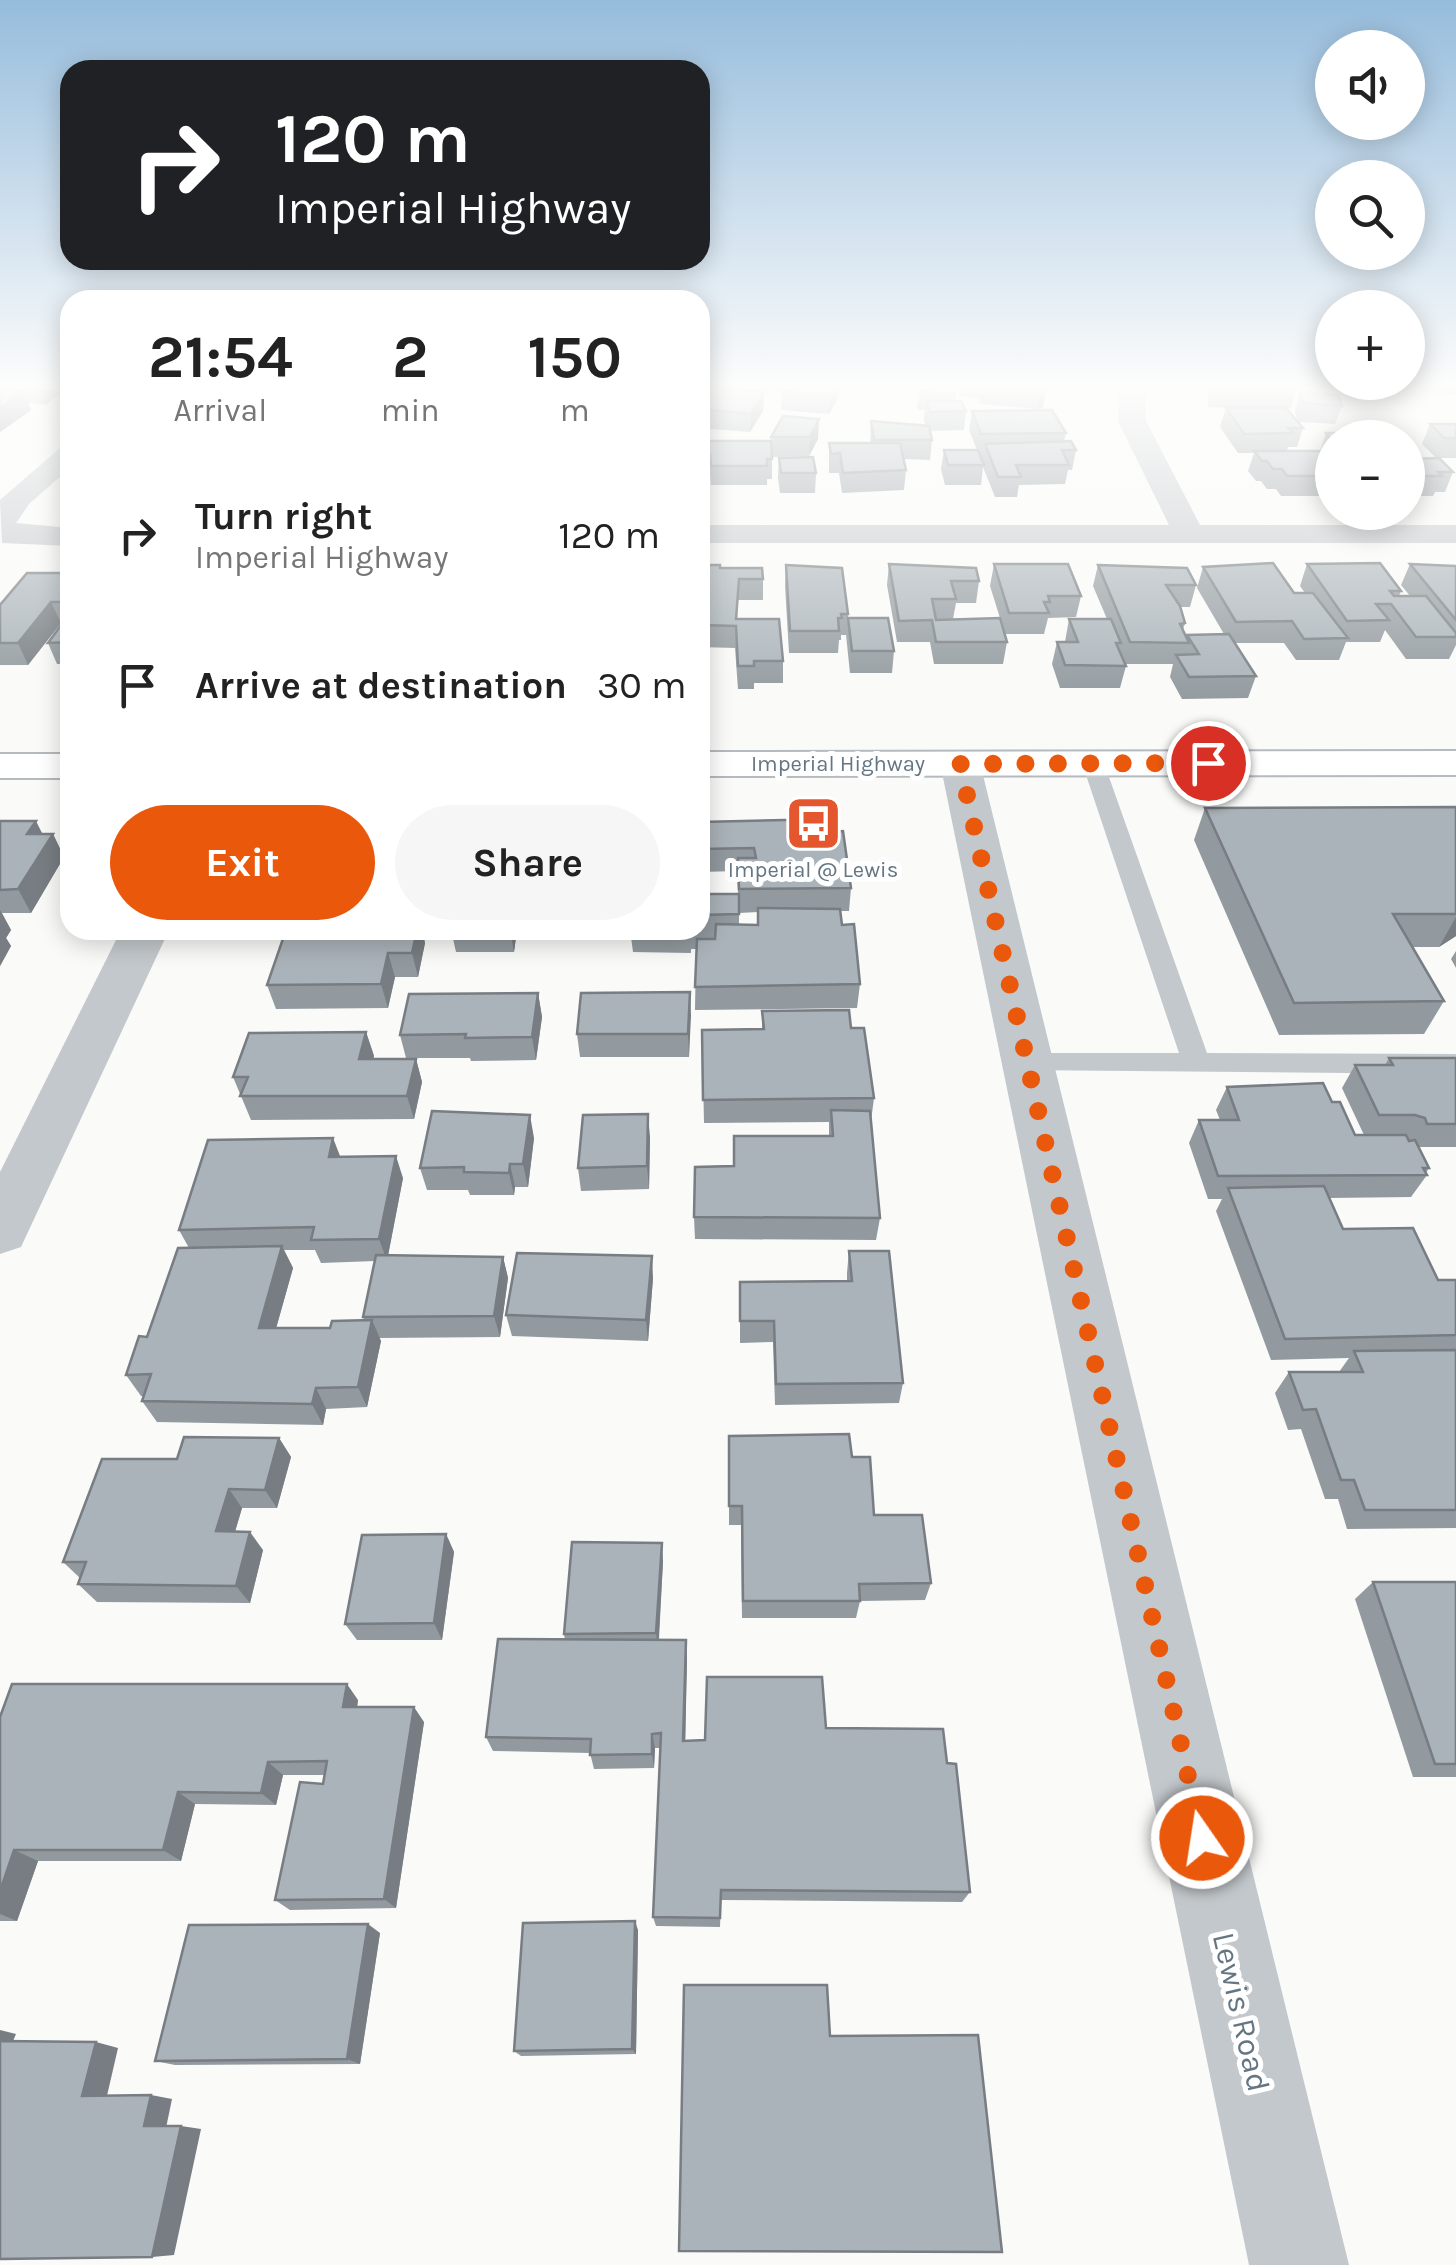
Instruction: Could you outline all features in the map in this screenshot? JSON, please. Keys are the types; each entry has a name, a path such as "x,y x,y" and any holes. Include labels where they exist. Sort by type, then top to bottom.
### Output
{"main road":[{"name":"Imperial Highway","path":"710,764 1456,763"},
{"path":"0,766 60,766"}],"street":[{"path":"29,493 1,519 5,533 60,536"},
{"path":"1168,493 1189,534"},
{"path":"710,534 1456,534"},
{"name":"Lewis Road","path":"960,764 1299,2265"},
{"path":"0,1230 140,940"}],"lane":[{"path":"1093,763 1197,1064"},
{"path":"1025,1063 1456,1064"}],"building":[{"path":"1273,563 1294,593 1313,593 1348,638 1304,639 1292,621 1236,622 1203,567"},
{"path":"1380,563 1401,591 1390,591 1394,596 1426,596 1456,637 1416,637 1391,604 1376,604 1389,620 1347,621 1307,564"},
{"path":"889,564 976,568 979,581 951,581 956,599 932,599 936,620 1000,618 1007,642 936,642 932,620 899,621"},
{"path":"994,564 1068,564 1081,596 1048,596 1050,602 1044,602 1049,613 1009,613"},
{"path":"1410,564 1456,566 1456,620"},
{"path":"710,565 762,568 763,579 739,579 736,619 779,619 783,661 754,661 754,666 738,666 736,626 710,625"},
{"path":"786,565 842,568 848,614 838,618 839,631 790,631"},
{"path":"1098,565 1187,568 1196,585 1166,585 1180,606 1185,623 1180,624 1189,643 1130,642"},
{"path":"27,573 60,573 60,602 51,602 18,643 0,643 0,605"},
{"path":"848,618 888,618 894,651 852,651"},
{"path":"1069,619 1111,619 1126,666 1065,665 1057,642 1078,642"},
{"path":"60,627 60,642 48,643"},
{"path":"1229,634 1256,676 1189,677 1176,655 1199,654 1187,635"},
{"path":"1456,807 1456,914 1393,914 1444,1001 1294,1003 1205,808"},
{"path":"830,819 832,832 843,831 851,888 739,889 738,858 756,858 754,848 710,849 710,822"},
{"path":"0,821 36,821 27,834 53,834 18,889 0,890"},
{"path":"710,894 739,894 739,914 710,915"},
{"path":"758,908 840,909 842,925 854,924 860,984 695,987 697,940 715,939 716,924 758,925"},
{"path":"283,940 415,940 412,953 388,953 381,984 267,985"},
{"path":"690,992 688,1034 577,1034 581,993"},
{"path":"538,993 532,1037 400,1035 409,994"},
{"path":"849,1010 851,1028 864,1028 874,1098 703,1100 702,1030 764,1029 762,1011"},
{"path":"366,1032 359,1059 416,1059 407,1096 240,1096 248,1077 233,1077 249,1033"},
{"path":"1389,1058 1456,1058 1456,1124 1427,1124 1425,1118 1415,1115 1379,1115 1355,1065 1393,1065"},
{"path":"1323,1083 1332,1102 1340,1102 1355,1135 1406,1135 1409,1141 1415,1140 1429,1168 1423,1168 1427,1175 1218,1176 1199,1120 1239,1120 1227,1087"},
{"path":"831,1110 870,1111 880,1218 694,1217 695,1167 734,1166 734,1136 833,1136"},
{"path":"432,1111 530,1115 523,1164 510,1164 509,1173 464,1172 464,1167 420,1168"},
{"path":"648,1114 647,1166 578,1168 583,1115"},
{"path":"333,1138 329,1157 396,1156 379,1239 311,1240 314,1227 179,1230 208,1140"},
{"path":"1324,1186 1343,1229 1413,1228 1438,1280 1456,1280 1456,1335 1285,1339 1228,1188"},
{"path":"282,1246 259,1328 330,1328 332,1321 372,1320 358,1387 316,1388 312,1404 142,1401 151,1374 126,1375 139,1336 147,1337 178,1248"},
{"path":"849,1251 889,1251 903,1383 776,1384 774,1321 740,1321 740,1282 852,1281"},
{"path":"517,1253 652,1256 646,1320 506,1315"},
{"path":"376,1255 503,1257 494,1316 363,1317"},
{"path":"1456,1350 1456,1510 1365,1510 1354,1480 1341,1480 1316,1409 1303,1410 1289,1372 1363,1372 1354,1351"},
{"path":"849,1434 852,1457 870,1457 874,1515 922,1515 931,1583 859,1584 860,1601 743,1601 742,1506 729,1506 729,1436"},
{"path":"184,1437 279,1438 265,1490 229,1489 216,1531 250,1532 236,1586 78,1584 86,1562 63,1562 102,1459 177,1459"},
{"path":"446,1534 434,1623 345,1624 362,1535"},
{"path":"572,1542 662,1543 656,1633 564,1634"},
{"path":"1373,1582 1456,1582 1456,1764 1435,1764"},
{"path":"498,1639 686,1640 683,1741 705,1740 707,1677 822,1677 826,1728 943,1729 947,1763 956,1764 970,1892 721,1890 720,1918 653,1917 661,1733 652,1734 652,1754 590,1755 591,1739 486,1737"},
{"path":"12,1684 347,1684 343,1707 414,1707 384,1899 275,1900 300,1782 323,1784 327,1761 268,1762 261,1793 178,1792 163,1850 14,1850 0,1891 0,1717"},
{"path":"635,1921 632,2049 514,2051 523,1923"},
{"path":"368,1924 347,2059 155,2061 189,1925"},
{"path":"684,1985 827,1985 830,2036 978,2035 1002,2252 679,2251"},
{"path":"0,2041 96,2042 82,2096 151,2095 144,2126 181,2126 152,2257 0,2259"}],"place":[{"name":"Imperial @ Lewis","path":"813,823"}],"route":[{"path":"1202,1838 960,764 1208,763"}]}
